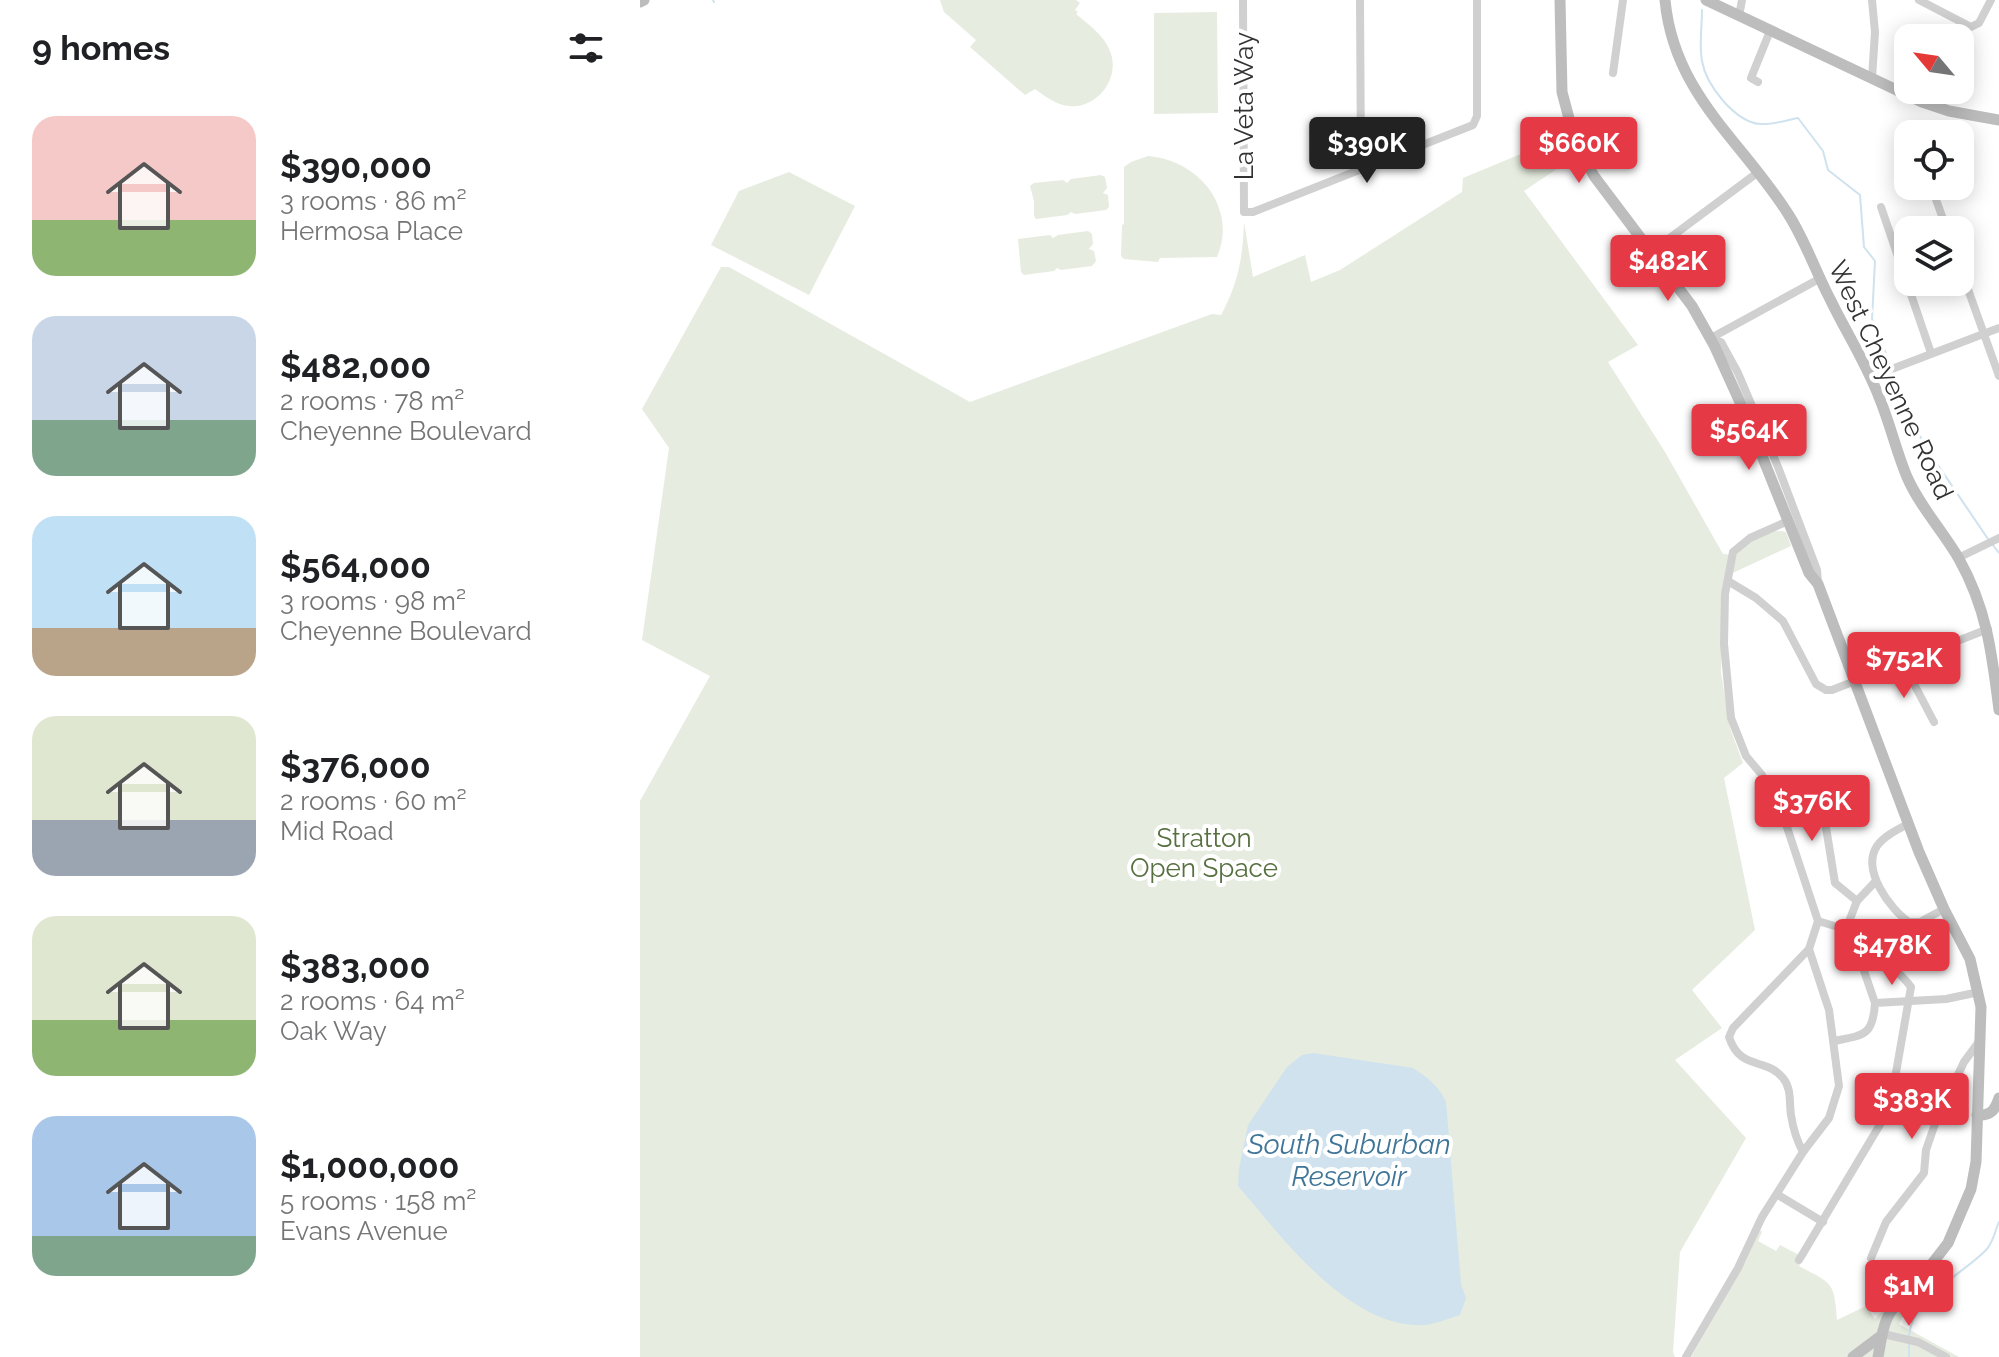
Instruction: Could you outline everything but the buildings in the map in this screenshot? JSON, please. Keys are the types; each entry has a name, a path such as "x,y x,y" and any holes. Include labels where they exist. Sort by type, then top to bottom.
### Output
{"street":[{"name":"La Veta Way","path":"1243,0 1244,212 1253,212 1361,170"},
{"path":"1360,0 1361,170 1476,122 1477,0"},
{"path":"1560,0 1561,84 1571,132 1594,176 1692,306 1730,380 1809,573 1818,584"},
{"path":"1613,73 1623,0"},
{"name":"West Cheyenne Road","path":"1665,0 1671,33 1692,85 1720,128 1793,223 1871,377 1914,491 1958,558 1973,587 1988,629 1999,710"},
{"path":"1706,0 1934,106 1999,120"},
{"path":"1739,16 1742,0"},
{"path":"1872,0 1875,32 1872,78"},
{"path":"1919,0 1971,27 1979,23 1991,0"},
{"path":"1758,82 1751,78 1770,31"},
{"path":"1651,252 1757,173"},
{"path":"1881,207 1931,353"},
{"path":"1710,339 1819,279"},
{"path":"1971,296 1999,376"},
{"path":"1871,377 1999,328"},
{"path":"1710,339 1721,342 1738,373 1778,467 1817,570 1818,584 1908,824 1944,909 1970,959 1979,992 1981,1038 1976,1162 1964,1209 1948,1243 1884,1325 1878,1357"},
{"path":"1788,521 1737,547 1731,558 1725,658 1731,718 1746,756 1767,784 1783,815 1818,921 1809,949 1730,1032 1731,1044 1742,1058 1774,1071 1786,1083 1793,1126 1803,1152"},
{"path":"1958,558 1993,540"},
{"path":"1728,581 1756,598 1783,621 1821,688 1832,690 1988,629"},
{"path":"1903,663 1934,722"},
{"path":"1767,784 1810,780 1819,784 1835,883 1857,901"},
{"path":"1908,824 1883,839 1874,850 1875,882 1909,922 1920,922 1944,909"},
{"path":"1834,1041 1868,1031 1874,1021 1875,1003 1848,924 1857,901 1875,882"},
{"path":"1818,921 1838,927 1848,924"},
{"path":"1799,1260 1888,1111 1909,1002 1911,987 1908,982 1860,940 1848,924"},
{"path":"1686,1357 1738,1268 1762,1217 1803,1152 1829,1118 1837,1099 1839,1077 1829,1010 1809,949"},
{"path":"1875,1003 1909,1002 1979,992"},
{"path":"1871,1258 1886,1222 1924,1173 1926,1150 1936,1121 1964,1062 1981,1038"},
{"path":"1977,1115 1995,1110 1999,1098"},
{"path":"1778,1195 1823,1222"},
{"path":"1851,1357 1883,1334 1918,1342 1946,1357"}],"green space":[{"path":"940,0 1076,0 1080,3 1076,14 1100,35 1110,51 1113,61 1109,81 1097,97 1079,106 1060,104 1035,89 1025,95 970,47 976,40 944,12"},
{"path":"1217,12 1218,113 1154,114 1154,13"},
{"name":"Stratton Open Space","path":"1566,135 1576,156 1524,191 1638,345 1608,362 1665,452 1723,554 1735,555 1751,541 1779,531 1786,532 1791,546 1724,577 1721,672 1730,728 1743,763 1724,778 1755,930 1692,990 1722,1028 1675,1060 1746,1138 1680,1252 1675,1357 640,1357 640,801 710,676 642,640 669,448 642,409 721,267 729,267 970,402 1212,314 1221,315 1238,270 1244,222 1253,277 1305,255 1311,282 1340,270 1462,192 1463,178"},
{"path":"1148,156 1166,159 1183,167 1210,190 1222,221 1222,239 1217,257 1160,258 1158,262 1124,259 1121,256 1124,167"},
{"path":"789,172 855,206 809,295 711,245 739,191"},
{"path":"1105,177 1107,188 1103,193 1108,195 1109,207 1106,210 1071,212 1036,219 1034,216 1030,186 1034,183 1063,180 1067,183 1071,179"},
{"path":"1088,231 1092,234 1093,244 1089,249 1094,251 1096,261 1092,266 1057,268 1024,275 1021,272 1018,239 1050,235 1053,238"},
{"path":"1760,1230 1758,1241 1776,1251 1780,1245 1803,1257 1799,1266 1825,1280 1832,1290 1837,1320 1866,1306 1875,1319 1888,1305 1904,1314 1899,1324 1959,1357 1691,1357 1746,1261"}],"water":[{"name":"South Suburban Reservoir","path":"1313,1053 1413,1068 1432,1082 1443,1096 1446,1102 1461,1284 1466,1298 1460,1315 1424,1325 1396,1322 1369,1312 1319,1276 1238,1186 1248,1125 1287,1067 1302,1055"}],"waterway":[{"path":"1702,10 1702,61 1709,81 1723,101 1750,122 1774,123 1798,118 1823,151 1828,170 1860,195 1864,247 1875,261 1872,319 1891,366"},
{"path":"1893,372 1923,443 1988,539"},
{"path":"1992,544 1999,553"},
{"path":"1909,1336 1912,1322 1928,1298 1986,1250 1999,1222"},
{"path":"1909,1342 1909,1357"}]}
